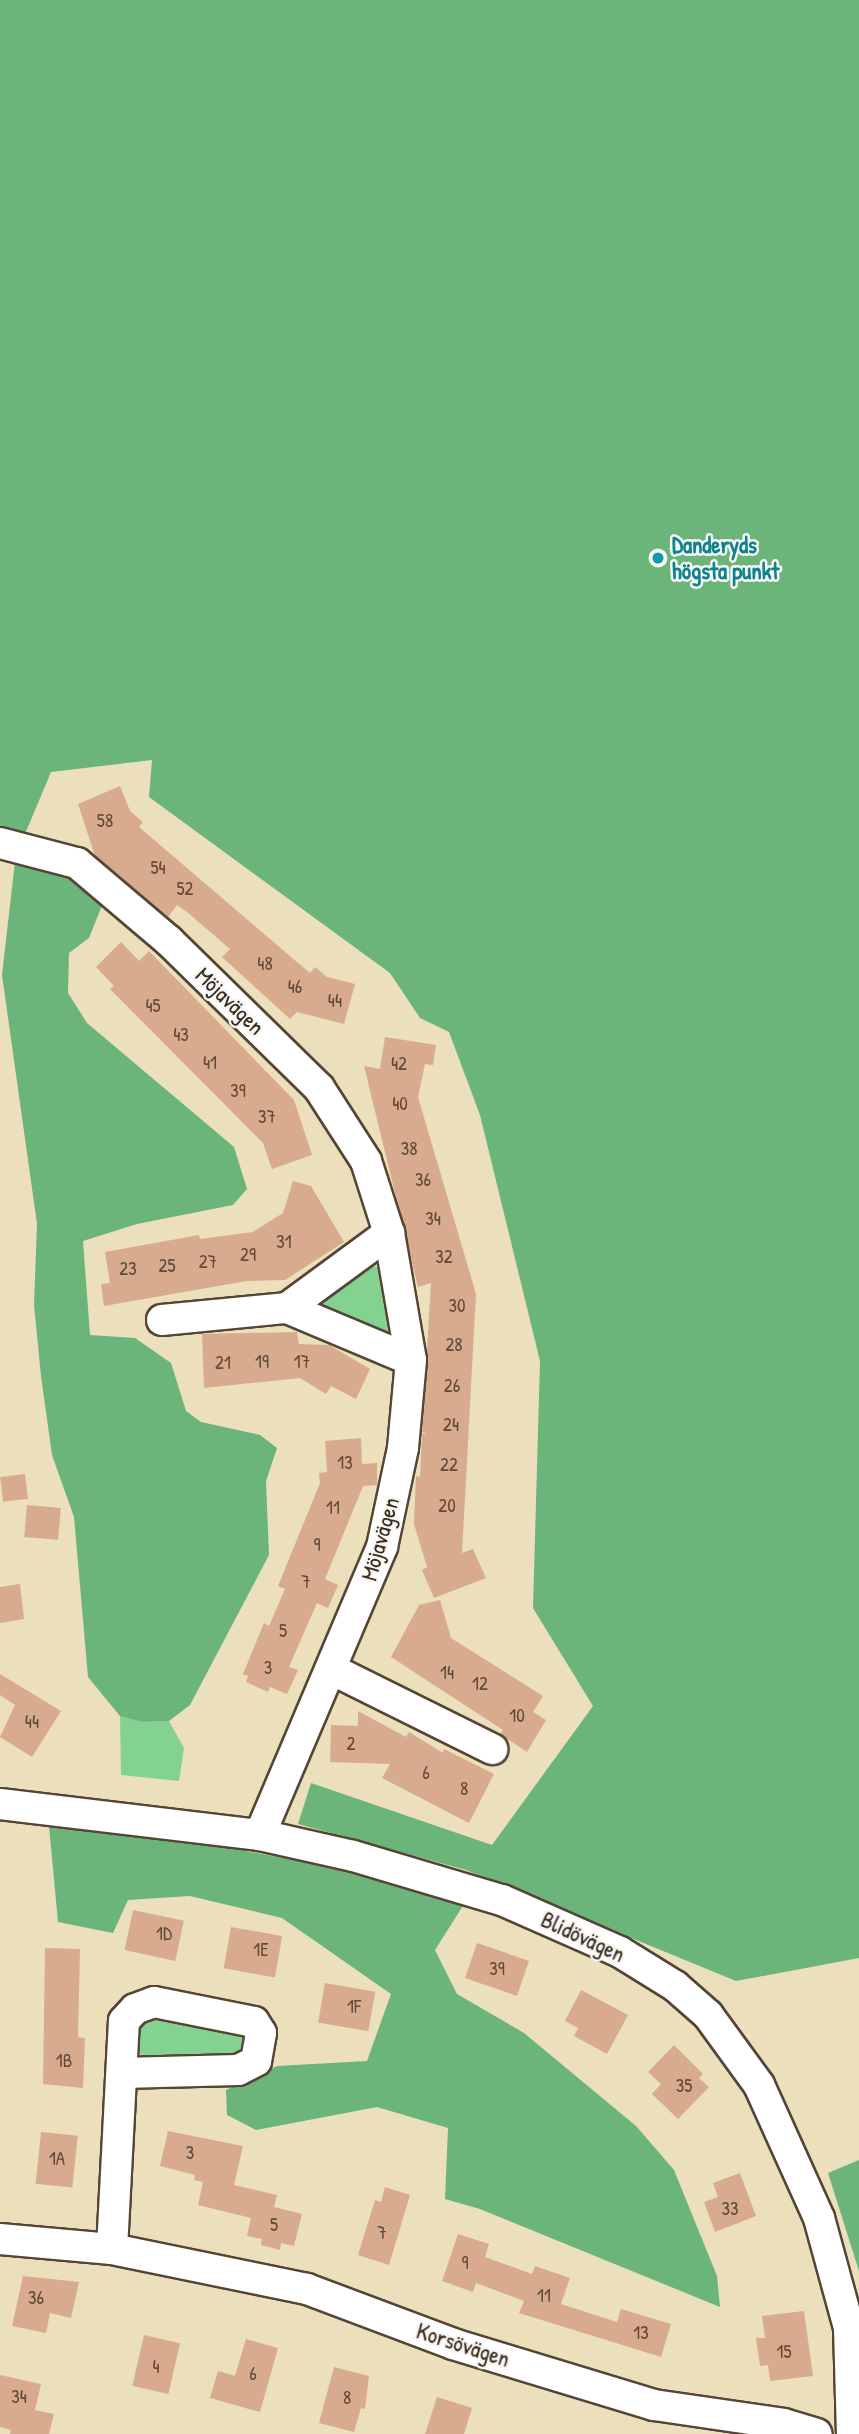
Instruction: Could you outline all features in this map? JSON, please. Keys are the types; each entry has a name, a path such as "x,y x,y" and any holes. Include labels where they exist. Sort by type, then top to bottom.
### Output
{"street":[{"name":"Möjavägen","path":"0,843 77,863 169,941 319,1088 366,1161 389,1233 411,1360 403,1448 382,1547 333,1670 260,1835"},
{"path":"287,1308 389,1233"},
{"path":"162,1320 287,1308 411,1360"},
{"path":"333,1670 492,1749"},
{"name":"Blidövägen","path":"0,1804 260,1835 353,1856 517,1906 620,1952 675,1986 708,2015 759,2085 820,2218 849,2328 853,2374 852,2434"},
{"path":"112,2249 122,2073"},
{"name":"Korsövägen","path":"0,2239 112,2249 307,2289 453,2344 654,2405 784,2424 817,2434"}],"green space":[{"path":"0,0 859,0 859,1958 736,1981 466,1870 298,1824 311,1783 492,1845 593,1706 533,1608 540,1361 480,1115 449,1032 420,1018 390,973 149,797 152,760 51,772 25,834 0,831"},
{"path":"16,853 61,869 103,903 89,938 69,953 68,993 87,1023 234,1147 247,1189 233,1205 137,1224 83,1241 90,1335 135,1338 171,1363 186,1411 201,1422 260,1435 277,1448 266,1481 269,1555 190,1705 169,1721 142,1722 120,1716 88,1677 74,1517 52,1455 41,1376 34,1305 37,1224 2,975"},
{"path":"371,1264 381,1270 394,1326 378,1337 346,1314 316,1302"},
{"path":"120,1716 143,1722 169,1721 184,1748 179,1781 121,1775"},
{"path":"49,1826 219,1846 405,1881 466,1901 435,1950 457,1994 524,2033 636,2126 674,2170 717,2276 720,2307 480,2209 445,2199 448,2128 377,2107 256,2130 227,2115 226,2090 277,2066 367,2061 391,1994 282,1918 190,1896 128,1900 113,1933 58,1922"},
{"path":"150,2015 245,2030 247,2049 233,2059 156,2062 137,2052 133,2041 134,2027"},
{"path":"859,2160 859,2271 828,2173"}],"building":[{"path":"120,786 130,811 143,822 139,827 291,957 310,973 315,967 327,977 355,984 344,1024 297,1012 290,1019 222,957 230,949 187,912 177,905 168,917 95,856 78,804"},
{"path":"121,942 139,961 149,951 294,1100 312,1155 272,1169 263,1143 110,989 114,986 96,967"},
{"path":"385,1037 436,1045 433,1065 425,1064 418,1097 476,1294 462,1553 473,1549 486,1578 434,1598 422,1570 427,1567 414,1524 416,1476 420,1477 422,1434 427,1434 422,1432 431,1283 418,1287 364,1066 380,1069"},
{"path":"293,1181 311,1186 344,1242 285,1280 247,1281 104,1306 101,1284 110,1283 105,1252 199,1235 200,1239 253,1232 283,1213"},
{"path":"297,1332 299,1344 329,1345 370,1369 356,1399 331,1386 326,1394 300,1378 204,1388 202,1334"},
{"path":"361,1438 362,1464 377,1463 377,1485 363,1486 325,1579 338,1585 328,1608 317,1603 289,1667 298,1670 287,1694 270,1687 268,1692 246,1682 248,1676 243,1674 264,1623 269,1626 285,1589 278,1586 320,1483 319,1473 327,1472 325,1441"},
{"path":"25,1474 28,1499 3,1502 0,1477"},
{"path":"27,1505 61,1508 58,1540 24,1537"},
{"path":"20,1584 24,1619 0,1623 0,1587"},
{"path":"440,1600 451,1638 543,1696 533,1712 546,1720 527,1752 500,1734 503,1730 391,1657 419,1605"},
{"path":"0,1674 61,1711 32,1757 0,1737 15,1705 0,1695"},
{"path":"358,1711 406,1737 409,1732 443,1753 444,1749 494,1774 469,1823 382,1778 390,1764 330,1762 331,1725 358,1726"},
{"path":"133,1910 184,1921 175,1961 124,1950"},
{"path":"231,1927 282,1936 275,1977 224,1968"},
{"path":"477,1943 529,1961 517,1996 465,1978"},
{"path":"45,1948 80,1949 78,2037 85,2038 83,2088 43,2084"},
{"path":"325,1983 375,1992 368,2031 318,2022"},
{"path":"581,1990 628,2015 607,2054 574,2036 578,2028 565,2021"},
{"path":"674,2045 703,2074 699,2078 709,2087 678,2119 652,2094 661,2084 648,2072"},
{"path":"168,2131 243,2146 234,2185 277,2195 274,2207 302,2214 294,2246 281,2243 280,2250 261,2245 262,2239 247,2236 251,2218 198,2205 203,2182 194,2180 195,2175 160,2166"},
{"path":"41,2132 78,2136 72,2188 36,2184"},
{"path":"740,2173 756,2216 715,2232 704,2202 718,2197 713,2183"},
{"path":"385,2187 410,2195 389,2265 358,2255 375,2200 381,2202"},
{"path":"458,2234 489,2244 485,2257 532,2274 535,2266 570,2278 561,2304 617,2322 621,2309 671,2324 661,2357 519,2313 524,2301 476,2283 473,2292 442,2281"},
{"path":"23,2276 79,2282 71,2318 50,2313 46,2333 12,2326"},
{"path":"804,2311 813,2376 770,2381 768,2365 760,2366 756,2338 765,2338 762,2316"},
{"path":"144,2335 180,2343 168,2394 132,2386"},
{"path":"246,2339 278,2348 260,2412 210,2398 218,2371 235,2376"},
{"path":"334,2367 369,2376 365,2409 361,2408 354,2432 319,2423"},
{"path":"0,2375 41,2384 35,2410 54,2414 49,2434 10,2434 11,2430 0,2427"},
{"path":"437,2397 472,2408 464,2434 425,2434"}],"place":[{"name":"Danderyds högsta punkt","path":"658,558"}]}
